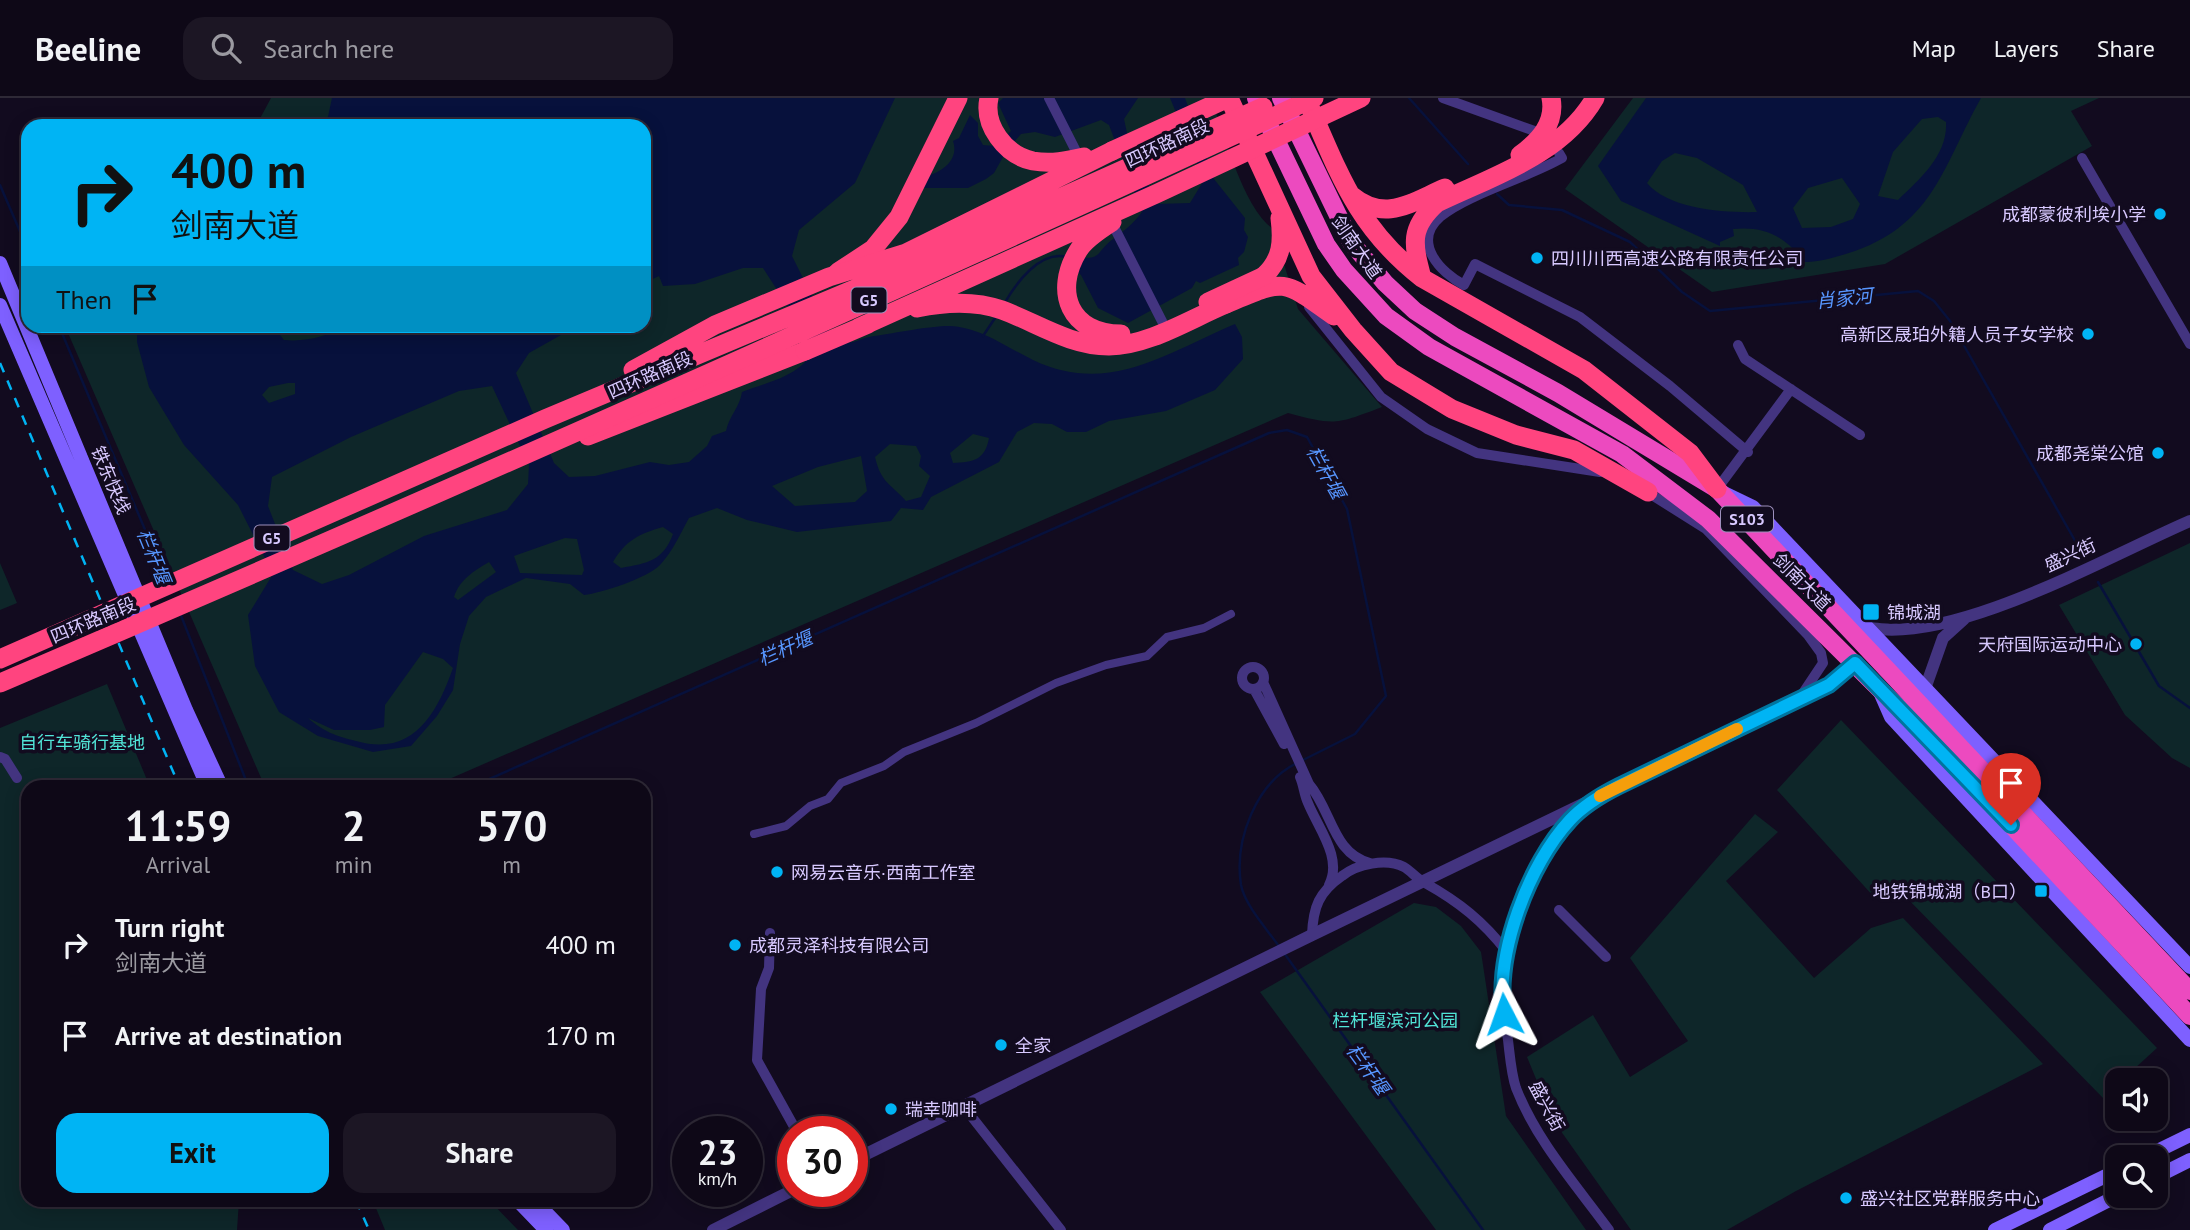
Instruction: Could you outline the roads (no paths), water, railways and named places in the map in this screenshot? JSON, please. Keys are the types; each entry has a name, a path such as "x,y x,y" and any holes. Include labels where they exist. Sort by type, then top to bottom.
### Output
{"highway":[{"path":"829,277 873,249 899,217 958,98"},
{"path":"989,98 989,124 1013,152 1031,160 1057,163 1112,151"},
{"path":"545,419 715,325 829,277 906,253 1112,151 1228,98 1311,276 1353,330 1391,372 1452,409 1516,435 1574,450 1648,492"},
{"name":"剑南大道","path":"1256,98 1326,244 1344,270 1386,316 1429,347 1583,431 1651,473 1708,519 1943,752 2190,1016"},
{"name":"剑南大道","path":"1282,98 1350,242 1364,262 1415,311 1717,489 2190,991"},
{"name":"四环路南段","path":"0,659 545,419 888,275 1282,98"},
{"path":"1305,98 1347,192 1378,238 1422,278 1584,370 1690,453 1717,489"},
{"name":"四环路南段","path":"0,683 1047,222 1314,98"},
{"path":"858,328 1361,98"},
{"path":"1347,192 1367,208 1395,209 1518,156 1543,134 1551,120 1551,98"},
{"path":"1422,278 1413,245 1424,215 1437,202 1547,149 1577,123 1595,98"},
{"path":"1158,193 1102,228 1080,248 1066,285 1069,308 1080,323 1098,332 1124,335 1146,329 1264,276 1276,266 1283,242 1278,204"},
{"path":"423,499 904,312 965,302 1000,309 1085,344 1111,346 1142,340 1275,285 1293,286 1353,330"}],"main road":[{"name":"铁东快线","path":"0,263 21,313"},
{"name":"铁东快线","path":"0,304 205,780"},
{"name":"铁东快线","path":"29,333 186,710 218,780"},
{"path":"1717,489 1753,507 1871,628 2190,967"},
{"path":"1880,691 1891,718 2190,1040"},
{"path":"2168,1146 2190,1135"},
{"path":"2168,1171 2190,1160"},
{"path":"1995,1230 2105,1176"},
{"path":"2050,1230 2105,1202"},
{"path":"524,1207 546,1230"},
{"path":"541,1207 563,1230"}],"street":[{"path":"1049,98 1168,334 1173,336 1264,296 1275,293 1300,298 1381,397 1427,429 1477,453 1583,468 1616,477 1648,492 1706,529 1821,653 1823,663 1799,699"},
{"path":"1443,98 1540,133"},
{"path":"1559,153 1562,158 1534,174 1457,206 1437,219 1430,236 1429,250 1439,270 1464,285 1475,264 1580,317 1670,386 1748,452"},
{"path":"2082,158 2190,344"},
{"path":"1738,345 1745,359 1860,435"},
{"path":"1717,489 1748,452 1791,389"},
{"name":"盛兴街","path":"1964,619 2044,587 2190,521"},
{"path":"754,834 786,826 810,807 828,799 841,783 884,766 904,752 976,723 1056,683 1106,665 1147,656 1167,638 1204,628 1231,614"},
{"path":"1871,628 1890,631 1964,619"},
{"path":"1926,686 1943,638 1964,619"},
{"name":"盛兴街","path":"1609,1230 1533,1124 1515,1085 1501,996 1507,952 1517,917 1543,859 1570,820 1602,794 1829,685 1855,663"},
{"path":"1259,686 1304,779 1341,844 1357,860 1402,866 1467,909 1507,952"},
{"path":"0,757 5,759 17,778"},
{"path":"1304,779 1306,800 1332,855 1334,873 1313,911 1306,938"},
{"path":"868,1153 1602,794"},
{"path":"1329,885 1348,871 1370,863"},
{"path":"1559,910 1606,957"},
{"path":"770,933 769,968 761,989 757,1060 788,1116"},
{"path":"964,1107 1061,1230"},
{"path":"713,1230 777,1198"}],"waterway":[{"name":"肖家河","path":"1409,98 1468,164"},
{"name":"栏杆堰","path":"0,185 21,234"},
{"name":"肖家河","path":"1497,194 1509,205 1562,210 1630,242 1682,292 1710,311 1918,291 1934,301 1950,321 2082,553"},
{"path":"1004,304 1022,278 1038,263 1047,258 1067,257"},
{"path":"983,336 997,315"},
{"name":"栏杆堰","path":"62,333 165,577"},
{"name":"栏杆堰","path":"487,780 1269,433 1287,430 1307,437 1347,509 1386,696 1355,734 1303,760"},
{"name":"肖家河","path":"2098,582 2159,686 2190,708"},
{"name":"栏杆堰","path":"180,613 246,780"},
{"name":"栏杆堰","path":"1278,945 1243,893 1241,850 1245,832 1259,799 1270,784 1297,763"},
{"name":"栏杆堰","path":"1284,953 1483,1230"}],"railway":[{"path":"0,363 177,780"},
{"path":"359,1207 369,1230"}],"place":[{"name":"成都蒙彼利埃小学","path":"2160,214"},
{"name":"四川川西高速公路有限责任公司","path":"1537,258"},
{"name":"高新区晟珀外籍人员子女学校","path":"2088,334"},
{"name":"成都尧棠公馆","path":"2158,453"},
{"name":"锦城湖","path":"1871,612"},
{"name":"天府国际运动中心","path":"2136,644"},
{"name":"网易云音乐·西南工作室","path":"777,872"},
{"name":"地铁锦城湖（B口）","path":"2041,891"},
{"name":"成都灵泽科技有限公司","path":"735,945"},
{"name":"全家","path":"1001,1045"},
{"name":"瑞幸咖啡","path":"891,1109"},
{"name":"盛兴社区党群服务中心","path":"1846,1198"}],"park label":[{"name":"自行车骑行基地","path":"82,742"},
{"name":"栏杆堰滨河公园","path":"1395,1020"}]}
